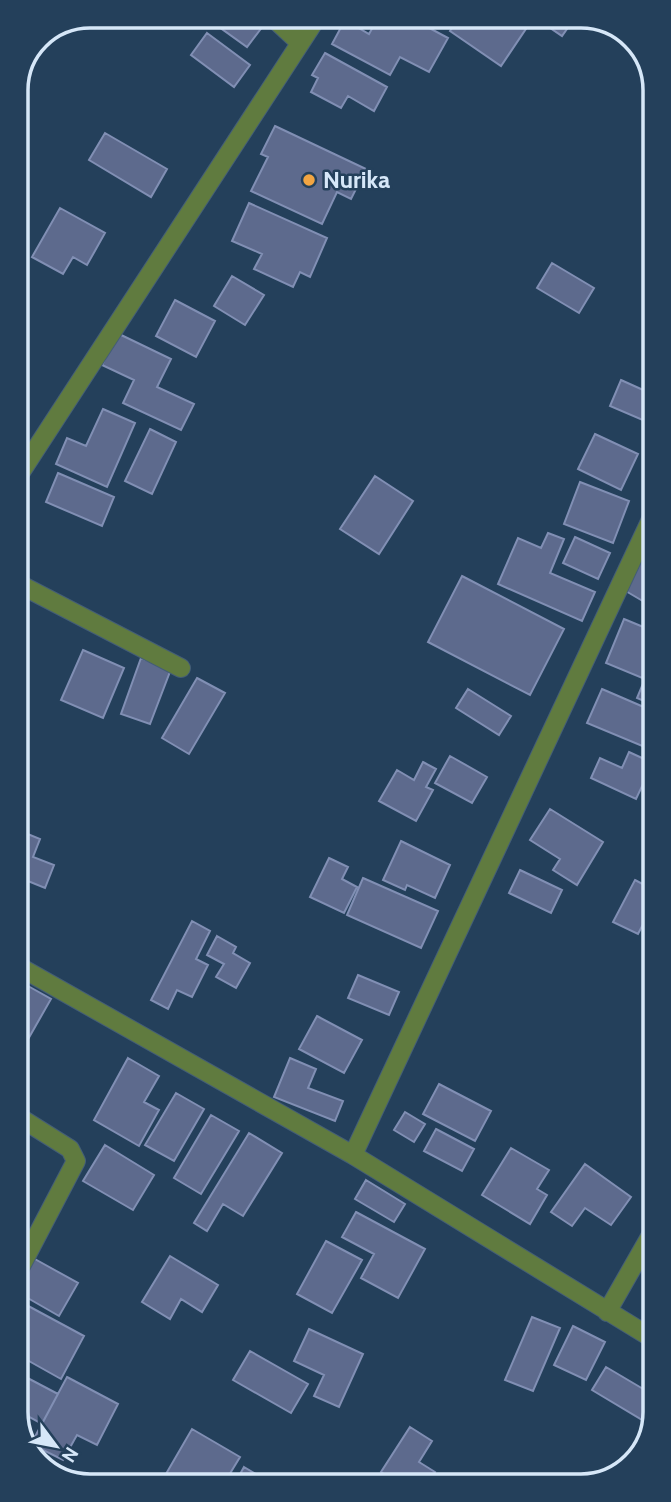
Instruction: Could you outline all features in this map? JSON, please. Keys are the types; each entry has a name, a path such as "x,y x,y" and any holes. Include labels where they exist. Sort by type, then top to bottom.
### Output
{"street":[{"path":"284,28 300,43"},
{"path":"28,461 310,28"},
{"path":"353,1155 643,536"},
{"path":"28,589 181,668"},
{"path":"28,972 353,1155 643,1333"},
{"path":"28,1122 70,1149 76,1161 28,1253"},
{"path":"607,1312 643,1249"}],"building":[{"path":"221,28 261,28 247,47"},
{"path":"341,28 359,28 369,34 372,28 429,28 448,38 429,72 400,57 390,75 332,44"},
{"path":"452,28 527,28 501,66 450,31"},
{"path":"550,28 568,28 562,36"},
{"path":"207,33 250,65 234,87 191,55"},
{"path":"325,53 387,87 374,111 348,96 341,108 311,92 318,78 312,75"},
{"name":"Nurika","path":"275,126 366,169 351,199 337,192 322,224 251,191 268,157 261,154"},
{"path":"105,133 167,169 151,197 89,160"},
{"path":"249,203 327,238 310,277 300,272 293,287 254,269 262,254 232,241"},
{"path":"60,208 105,233 87,265 73,257 63,274 32,257"},
{"path":"552,263 594,288 579,313 537,288"},
{"path":"232,276 264,295 245,325 214,306"},
{"path":"175,300 215,321 196,357 156,336"},
{"path":"117,333 171,359 157,387 194,404 181,430 123,403 134,380 102,365"},
{"path":"621,380 643,390 643,420 610,406"},
{"path":"103,409 135,423 107,487 56,464 67,438 86,446"},
{"path":"150,429 176,442 152,494 125,481"},
{"path":"595,434 638,454 621,490 578,469"},
{"path":"58,473 114,497 102,526 46,502"},
{"path":"375,476 413,501 379,554 340,529"},
{"path":"580,482 629,501 613,543 564,524"},
{"path":"548,533 564,539 550,573 595,592 582,621 498,584 518,538 541,548"},
{"path":"575,537 610,553 598,579 563,563"},
{"path":"643,556 643,601 624,590"},
{"path":"462,576 564,629 530,695 428,642"},
{"path":"624,619 643,627 643,678 606,663"},
{"path":"83,650 124,668 103,718 61,700"},
{"path":"141,658 171,669 150,724 121,714"},
{"path":"197,678 225,693 189,754 162,738"},
{"path":"643,684 643,701 637,698"},
{"path":"468,689 511,716 499,735 456,708"},
{"path":"602,689 643,707 643,746 587,723"},
{"path":"629,752 643,758 643,784 636,799 591,778 600,758 622,768"},
{"path":"450,756 487,777 472,803 435,783"},
{"path":"423,762 436,769 426,787 433,790 416,821 379,801 397,770 414,780"},
{"path":"550,809 603,842 577,885 553,870 560,859 530,840"},
{"path":"28,834 40,839 33,857 54,865 45,888 28,881"},
{"path":"401,841 450,865 435,898 407,885 405,890 383,880"},
{"path":"329,858 348,867 342,879 357,887 344,913 310,897"},
{"path":"520,870 562,890 551,913 509,893"},
{"path":"363,878 438,911 421,948 347,915"},
{"path":"635,880 643,884 643,924 638,934 613,922"},
{"path":"192,921 210,931 196,959 208,965 192,997 177,990 168,1009 151,1000"},
{"path":"217,936 236,947 233,953 250,963 236,988 216,977 224,964 207,955"},
{"path":"358,975 399,992 389,1015 348,998"},
{"path":"28,986 51,999 28,1039"},
{"path":"317,1016 362,1040 344,1073 299,1049"},
{"path":"128,1058 159,1076 144,1102 159,1110 139,1146 94,1120"},
{"path":"290,1058 316,1069 308,1088 343,1101 335,1121 274,1097"},
{"path":"439,1084 491,1111 475,1141 423,1114"},
{"path":"176,1093 204,1109 174,1161 145,1145"},
{"path":"405,1112 425,1124 414,1142 394,1130"},
{"path":"211,1115 239,1131 201,1194 174,1178"},
{"path":"436,1129 474,1149 462,1171 424,1151"},
{"path":"249,1133 282,1153 243,1216 223,1204 207,1231 194,1223"},
{"path":"105,1145 154,1175 133,1210 83,1181"},
{"path":"511,1148 549,1170 537,1189 547,1195 530,1224 482,1195"},
{"path":"585,1164 631,1197 611,1225 585,1208 572,1226 551,1212"},
{"path":"366,1180 405,1204 394,1222 355,1199"},
{"path":"356,1212 425,1249 398,1298 361,1278 374,1254 342,1237"},
{"path":"326,1241 362,1260 332,1313 297,1294"},
{"path":"170,1256 218,1285 202,1312 181,1299 170,1319 142,1302"},
{"path":"33,1258 78,1283 59,1316 28,1298 28,1267"},
{"path":"28,1306 84,1336 61,1379 28,1360"},
{"path":"532,1317 560,1328 533,1391 505,1380"},
{"path":"573,1326 605,1342 586,1380 554,1365"},
{"path":"309,1329 363,1354 339,1407 314,1396 324,1375 294,1361"},
{"path":"250,1351 308,1384 291,1413 233,1380"},
{"path":"606,1367 643,1389 642,1420 592,1390"},
{"path":"67,1377 118,1404 97,1445 77,1435 63,1460 40,1448 34,1439"},
{"path":"28,1378 58,1394 42,1424 28,1417"},
{"path":"410,1427 432,1441 419,1462 435,1472 434,1474 381,1472"},
{"path":"192,1429 240,1457 230,1474 166,1474"},
{"path":"244,1467 256,1474 240,1474"}],"place":[{"name":"Nurika","path":"309,180"}]}
